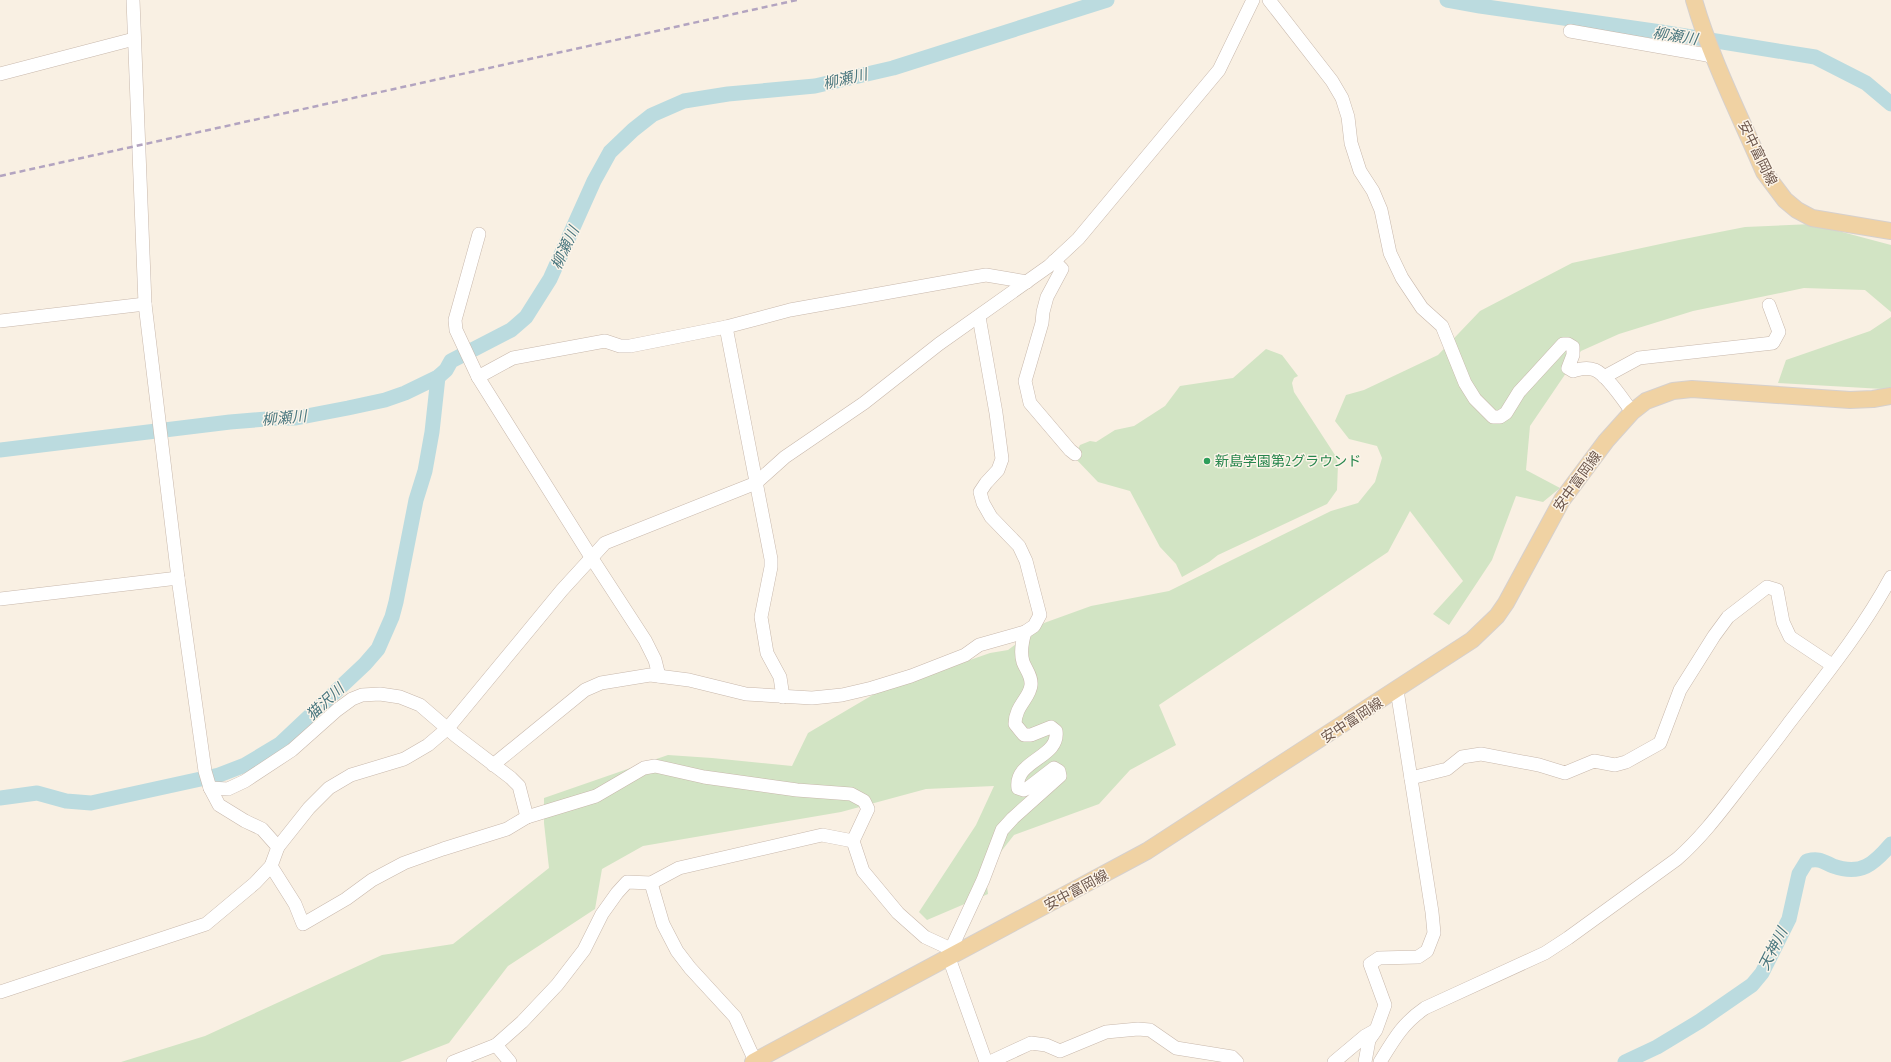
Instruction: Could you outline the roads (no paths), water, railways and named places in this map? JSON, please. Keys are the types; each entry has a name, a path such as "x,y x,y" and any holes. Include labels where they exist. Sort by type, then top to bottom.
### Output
{"main road":[{"name":"安中富岡線","path":"1694,0 1701,26 1764,172 1785,200 1797,210 1812,218 1891,231"},
{"name":"安中富岡線","path":"754,1061 950,954 1147,851 1472,640 1497,616 1562,500 1606,441 1632,412 1646,401 1661,394 1692,389 1850,400 1873,399 1891,396"}],"street":[{"path":"133,0 145,304 178,578 205,770 209,786 219,805 245,821 262,829 278,847"},
{"path":"0,992 206,924 218,916 255,883 271,866 278,847 309,808 329,788 352,775 404,759 428,745 448,728 591,557 605,543 626,533 756,483 785,457 864,403 939,344 979,317 1054,261 1078,239 1220,70 1253,0"},
{"path":"1269,0 1332,81 1342,98 1348,117 1351,143 1360,170 1381,210 1390,253 1402,278 1422,308 1442,326 1465,383 1475,399 1493,417 1500,417 1506,413 1519,392 1563,344 1568,344 1573,348 1573,354 1568,368 1573,371 1583,368 1595,370 1604,378 1632,412"},
{"path":"1570,31 1714,56"},
{"path":"0,74 134,39"},
{"path":"479,234 455,320 456,330 477,373 591,557 646,640 655,660 659,676"},
{"path":"1054,261 1062,269 1047,297 1042,323 1025,381 1030,403 1075,454"},
{"path":"477,373 513,358 605,340 620,346 630,346 726,327 790,310 986,275 1027,282"},
{"path":"0,321 145,304"},
{"path":"1604,378 1639,358 1773,343 1779,332 1769,305"},
{"path":"493,765 585,690 601,683 650,675 689,680 746,694 783,697 819,697 872,688 911,676 965,655 979,645 1025,632 1034,626 1040,616 1026,561 1020,546 991,517 983,503 980,492 998,470 1002,459 996,412 979,317"},
{"path":"726,327 771,559 771,567 761,617 767,653 780,677 783,697"},
{"path":"1380,1062 1399,1032 1411,1018 1425,1008 1545,953 1677,859 1692,845 1718,816 1832,665 1880,598 1891,576"},
{"path":"0,599 178,578"},
{"path":"1411,778 1447,769 1462,757 1481,754 1539,765 1565,773 1594,761 1615,765 1626,762 1660,743 1680,690 1714,636 1728,617 1767,587 1777,590 1783,622 1790,637 1832,665"},
{"path":"950,954 983,880 1002,830 1013,818 1060,776 1059,771 1054,768 1028,788 1024,790 1018,788 1017,783 1026,768 1054,746 1057,739 1056,731 1052,727 1031,735 1024,735 1015,724 1015,716 1030,691 1031,685 1031,678 1023,662 1021,649 1025,632"},
{"path":"1366,1062 1369,1040 1376,1030 1384,1005 1370,964 1379,958 1418,957 1427,951 1434,933 1397,690"},
{"path":"209,786 228,788 245,781 292,750 337,710 352,699 362,695 400,697 411,700 420,705 519,786 527,817"},
{"path":"271,866 295,904 304,924 346,899 372,880 404,863 507,829 527,817 596,796 644,768 656,766 704,777 797,790 851,794 864,801 868,809 853,841 863,871 898,913 925,937 950,954 986,1062"},
{"path":"453,1062 496,1045 522,1022 557,986 584,950 602,914 617,893 628,882 651,883 679,868 822,835 853,841"},
{"path":"651,883 663,924 677,951 690,968 735,1017 754,1061"},
{"path":"990,1062 1031,1043 1046,1045 1060,1051 1106,1032 1138,1028 1150,1030 1176,1048 1232,1058 1237,1062"},
{"path":"1334,1062 1365,1036 1376,1030"},
{"path":"496,1045 510,1062"}],"waterway":[{"name":"柳瀬川","path":"0,450 230,422 296,418 385,400 405,393 438,377 446,370 451,361 511,330 526,317 550,279 594,181 610,152 633,130 652,115 684,101 728,94 815,86 893,68 1107,0"},
{"name":"柳瀬川","path":"1447,0 1815,57 1866,83 1891,104"},
{"name":"猫沢川","path":"0,798 37,793 66,801 91,803 219,775 245,765 280,744 365,664 378,649 392,617 396,602 416,500 425,471 432,432 438,377"},
{"name":"天神川","path":"1625,1062 1657,1047 1700,1021 1752,985 1762,973 1789,919 1799,874 1807,861 1818,860 1843,869 1859,869 1873,862 1891,844"}],"railway":[{"path":"0,176 797,0"}],"place":[{"name":"新島学園第2グラウンド","path":"1207,461"}]}
